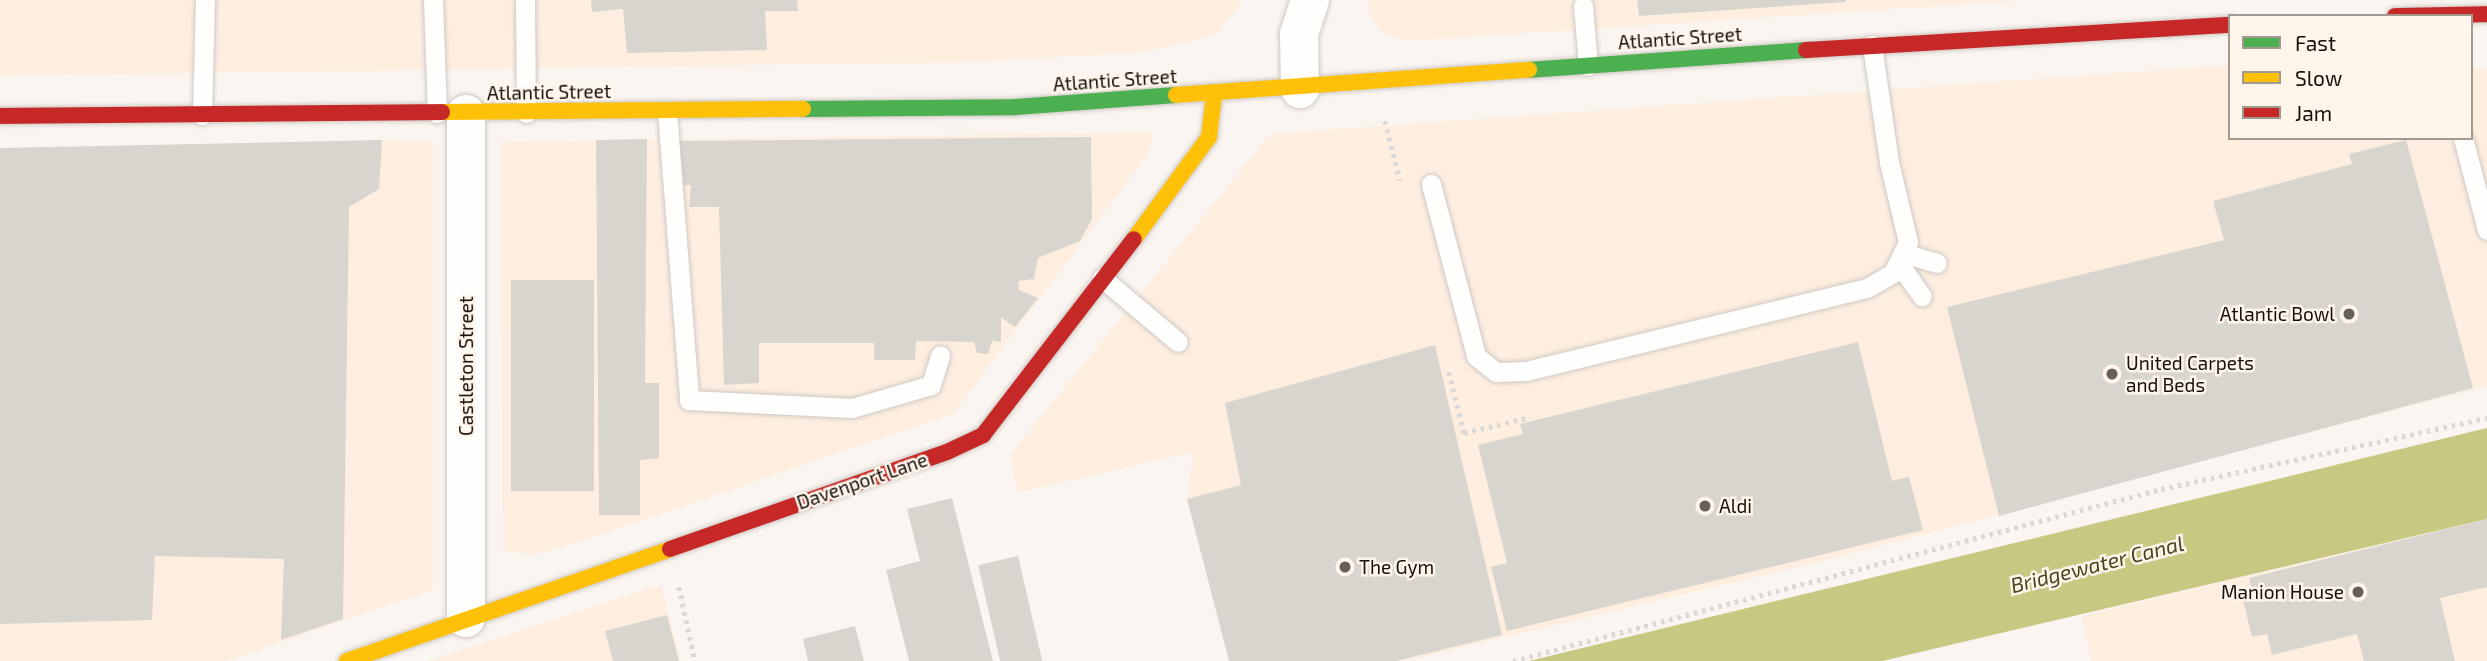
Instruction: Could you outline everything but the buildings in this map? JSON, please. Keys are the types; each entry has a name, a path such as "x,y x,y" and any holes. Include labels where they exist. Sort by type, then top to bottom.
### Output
{"street":[{"path":"1300,89 1298,34 1310,0"},
{"name":"Atlantic Street","path":"0,116 1016,107 1300,89 1872,45 2228,25"},
{"name":"Davenport Lane","path":"347,661 671,545 947,452 983,435 1209,137 1214,95"},
{"name":"Castleton Street","path":"452,113 466,618"}],"lane":[{"path":"202,115 205,0"},
{"path":"433,0 452,113"},
{"path":"525,0 526,113"},
{"path":"1583,6 1588,66"},
{"path":"1431,184 1476,356 1496,372 1526,371 1867,288 1903,259 1908,242 1889,162 1872,45"},
{"path":"667,111 689,400 852,408 931,385 940,355"},
{"path":"2464,140 2487,230"},
{"path":"1903,259 1937,262"},
{"path":"1903,259 1922,296"},
{"path":"1102,278 1178,342"}],"path":[{"path":"1513,661 2161,489 2487,418"},
{"path":"671,545 695,661"}],"shaded area":[{"path":"0,0 1243,0 1216,35 1144,52 972,62 0,76"},
{"path":"1367,0 2030,0 1407,41 1384,34 1370,16"},
{"path":"2228,65 2228,140 2473,140 2473,68 2487,69 2487,386 1823,561 1405,661 1238,661 1187,499 1193,452 1017,493 1010,455 1270,134"},
{"path":"1151,132 1152,143 1145,158 953,414 581,541 534,555 503,551 500,142"},
{"path":"382,140 433,141 433,590 226,661 0,661 0,151"},
{"path":"2487,519 2487,661 2091,661 2081,616"},
{"path":"661,585 681,661 426,661"}],"water":[{"name":"Bridgewater Canal","path":"2487,428 2487,519 1882,661 1529,661"}],"traffic: fast":[{"path":"1529,70 1806,50"},
{"path":"803,109 1016,107 1176,95"}],"traffic: slow":[{"path":"1176,95 1529,70"},
{"path":"1134,239 1209,137 1214,95"},
{"path":"442,112 803,109"},
{"path":"347,661 670,549"}],"traffic: jam":[{"path":"2473,14 2487,14"},
{"path":"1806,50 2228,25"},
{"path":"0,116 442,112"},
{"path":"670,549 947,452 983,435 1134,239"}],"place":[{"name":"Atlantic Bowl","path":"2349,314"},
{"name":"United Carpets and Beds","path":"2112,374"},
{"name":"Aldi","path":"1705,506"},
{"name":"The Gym","path":"1345,567"},
{"name":"Manion House","path":"2358,592"}]}
